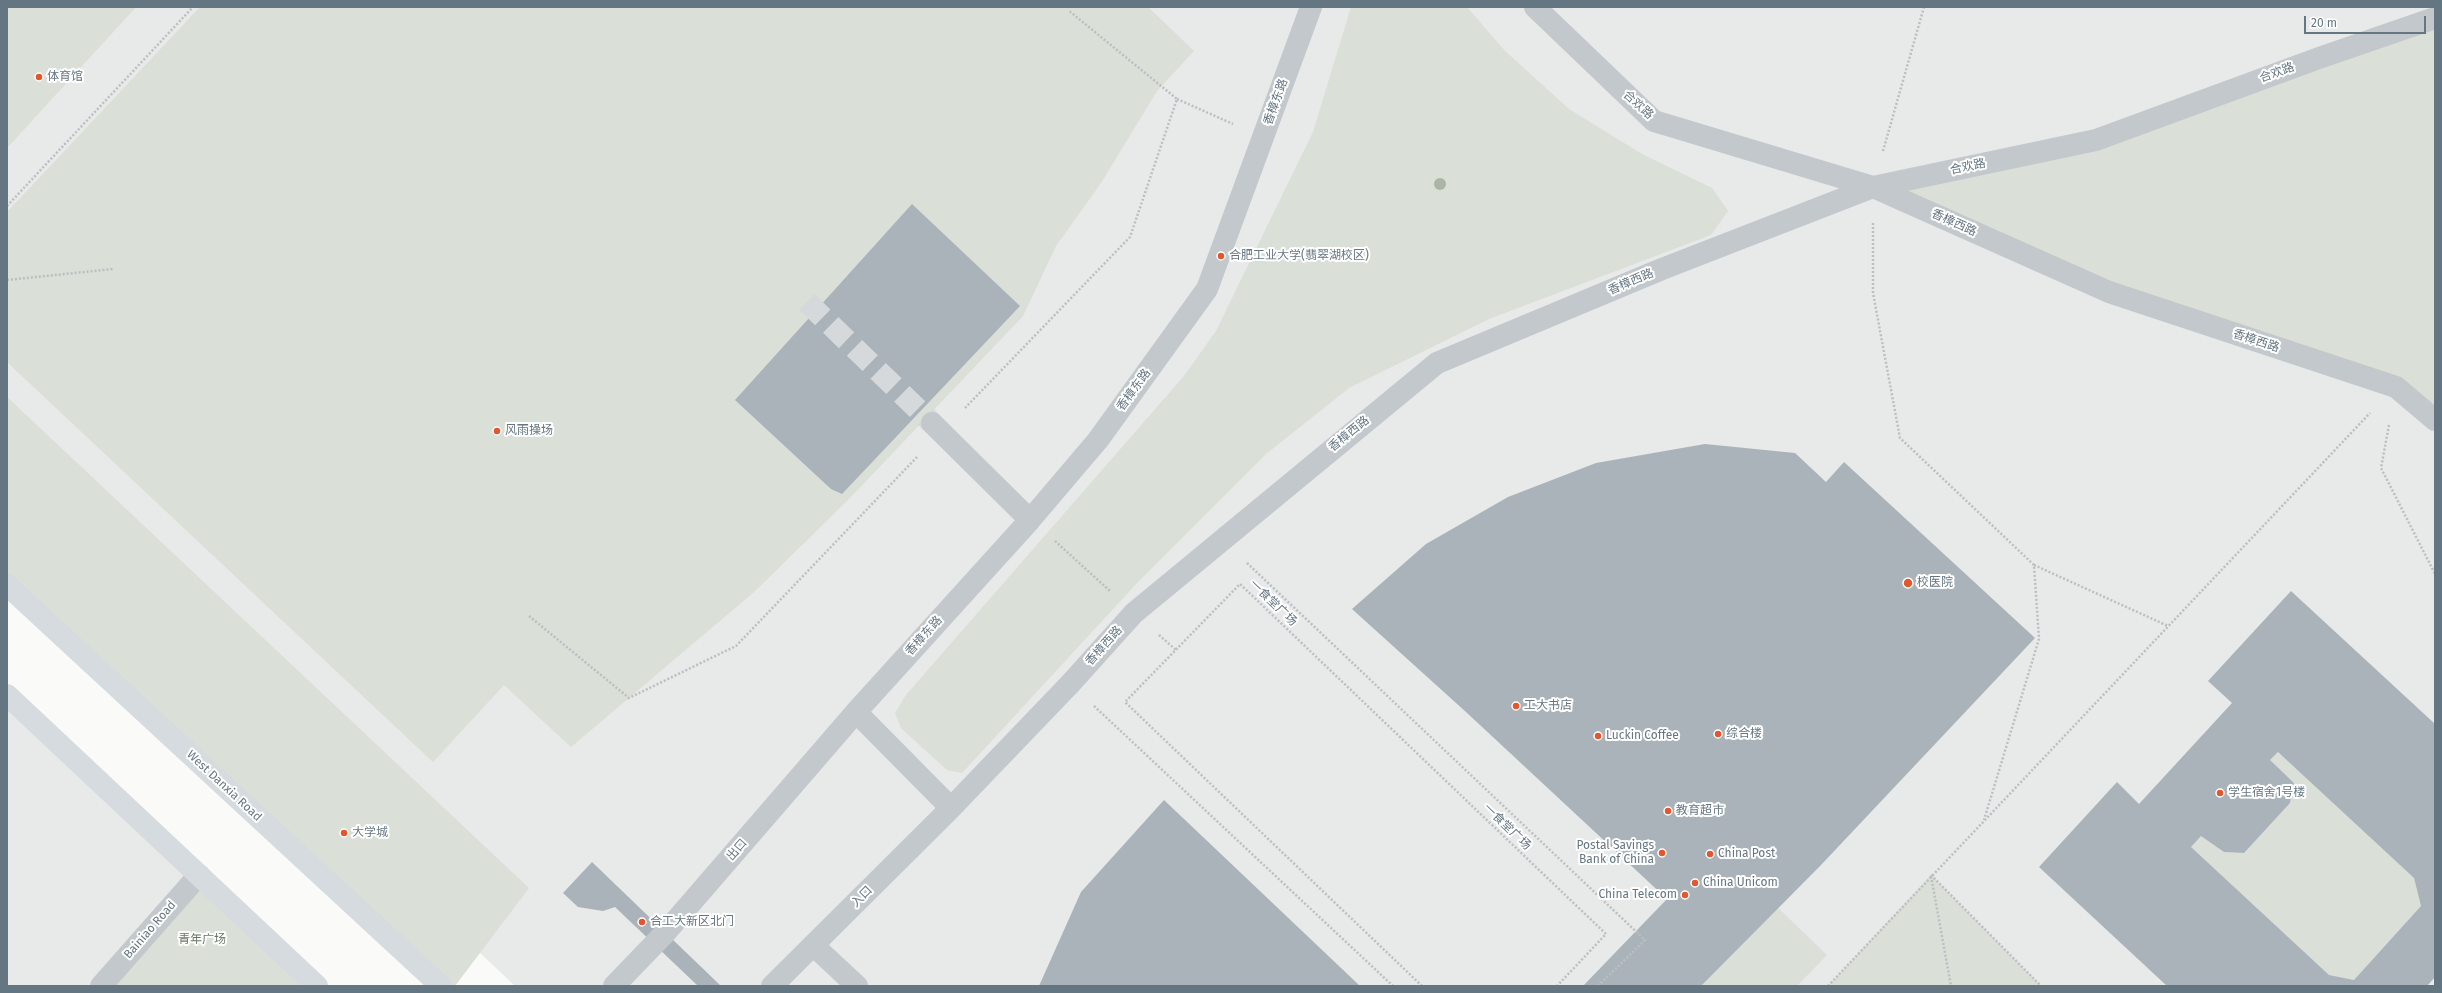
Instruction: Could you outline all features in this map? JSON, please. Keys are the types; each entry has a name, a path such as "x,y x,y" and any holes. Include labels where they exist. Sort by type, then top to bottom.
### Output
{"main road":[{"name":"West Danxia Road","path":"7,585 441,986"},
{"path":"7,695 317,986"}],"street":[{"name":"香樟东路","path":"856,712 1030,520 1098,440 1207,289 1311,7"},
{"name":"合欢路","path":"1534,7 1654,121 1873,188 2096,140 2319,58 2435,18"},
{"name":"香樟西路","path":"951,808 1070,684 1134,612 1436,362 1662,269 1873,188 2109,292 2396,387 2435,420"},
{"path":"932,424 1030,520"},
{"path":"856,712 951,808"},
{"name":"出口","path":"614,986 665,933 856,712"},
{"name":"入口","path":"772,986 951,808"},
{"name":"Bainiao Road","path":"101,986 199,875"},
{"path":"813,945 857,986"}],"path":[{"path":"7,206 193,7"},
{"path":"1924,7 1873,188 1873,294 1900,438 2034,565 2168,626"},
{"path":"1177,99 1263,138"},
{"path":"7,280 113,268"},
{"path":"2396,387 2381,468 2435,574"},
{"path":"1828,986 1931,875 2396,387"},
{"path":"1030,520 1134,612"},
{"path":"1221,539 1645,940 1598,986"},
{"path":"1984,820 2039,639 2034,565"},
{"name":"一食堂广场","path":"1422,986 1125,702 1240,584 1606,934 1558,986"},
{"path":"1070,684 1393,986"},
{"path":"1931,875 1951,986"},
{"path":"1931,875 2041,986"}],"shaded area":[{"name":"合肥工业大学(翡翠湖校区)","path":"7,7 2435,7 2435,986 515,986 7,505"},
{"path":"7,695 199,875 101,986 7,986"}],"green space":[{"name":"体育馆","path":"7,7 136,7 7,148"},
{"name":"风雨操场","path":"200,7 1148,7 1194,51 1157,91 1101,183 1056,246 1023,316 849,499 754,592 571,747 504,685 433,762 7,362 7,212"},
{"path":"1351,7 1467,7 1505,51 1569,109 1642,154 1712,188 1728,211 1711,235 1489,319 1349,388 1266,454 1137,583 962,773 947,770 901,728 895,713 906,695 1184,376 1216,331 1313,132"},
{"path":"2435,18 2435,418 2396,387 2109,292 1873,187 2096,140"},
{"path":"7,397 529,888 455,986 441,986 7,585"},
{"path":"2278,752 2414,878 2421,906 2354,980 2329,975 2191,847 2201,836 2224,852 2244,853 2290,803 2294,783 2270,760"},
{"name":"青年广场","path":"199,875 317,986 101,986"},
{"path":"1931,875 2041,986 1828,986"},
{"path":"1776,906 1827,955 1797,986 1701,986"}],"building":[{"path":"912,204 1020,306 842,494 831,489 735,400"},
{"name":"综合楼","path":"1705,444 1795,453 1826,482 1844,462 2035,638 1821,865 1701,986 1583,986 1667,899 1466,712 1352,609 1426,544 1508,497 1596,463"},
{"name":"学生宿舍1号楼","path":"2291,591 2435,724 2435,977 2427,986 2167,986 2039,867 2117,782 2139,804 2232,703 2208,681","holes":["2278,752 2414,878 2421,906 2354,980 2329,975 2191,847 2201,836 2224,852 2244,853 2290,803 2294,783 2270,760"]},
{"path":"1164,800 1360,986 1039,986 1081,892"},
{"name":"合工大新区北门","path":"592,862 721,986 698,986 615,907 603,911 578,907 563,893"}],"tunnel":[{"path":"807,302 932,423"}],"place":[{"name":"体育馆","path":"39,77"},
{"name":"合肥工业大学(翡翠湖校区)","path":"1221,256"},
{"name":"风雨操场","path":"497,431"},
{"name":"校医院","path":"1908,583"},
{"name":"工大书店","path":"1516,706"},
{"name":"综合楼","path":"1718,734"},
{"name":"Luckin Coffee","path":"1598,736"},
{"name":"学生宿舍1号楼","path":"2220,793"},
{"name":"教育超市","path":"1668,811"},
{"name":"大学城","path":"344,833"},
{"name":"Postal Savings Bank of China","path":"1662,853"},
{"name":"China Post","path":"1710,854"},
{"name":"China Unicom","path":"1695,883"},
{"name":"China Telecom","path":"1685,895"},
{"name":"合工大新区北门","path":"642,922"}]}
